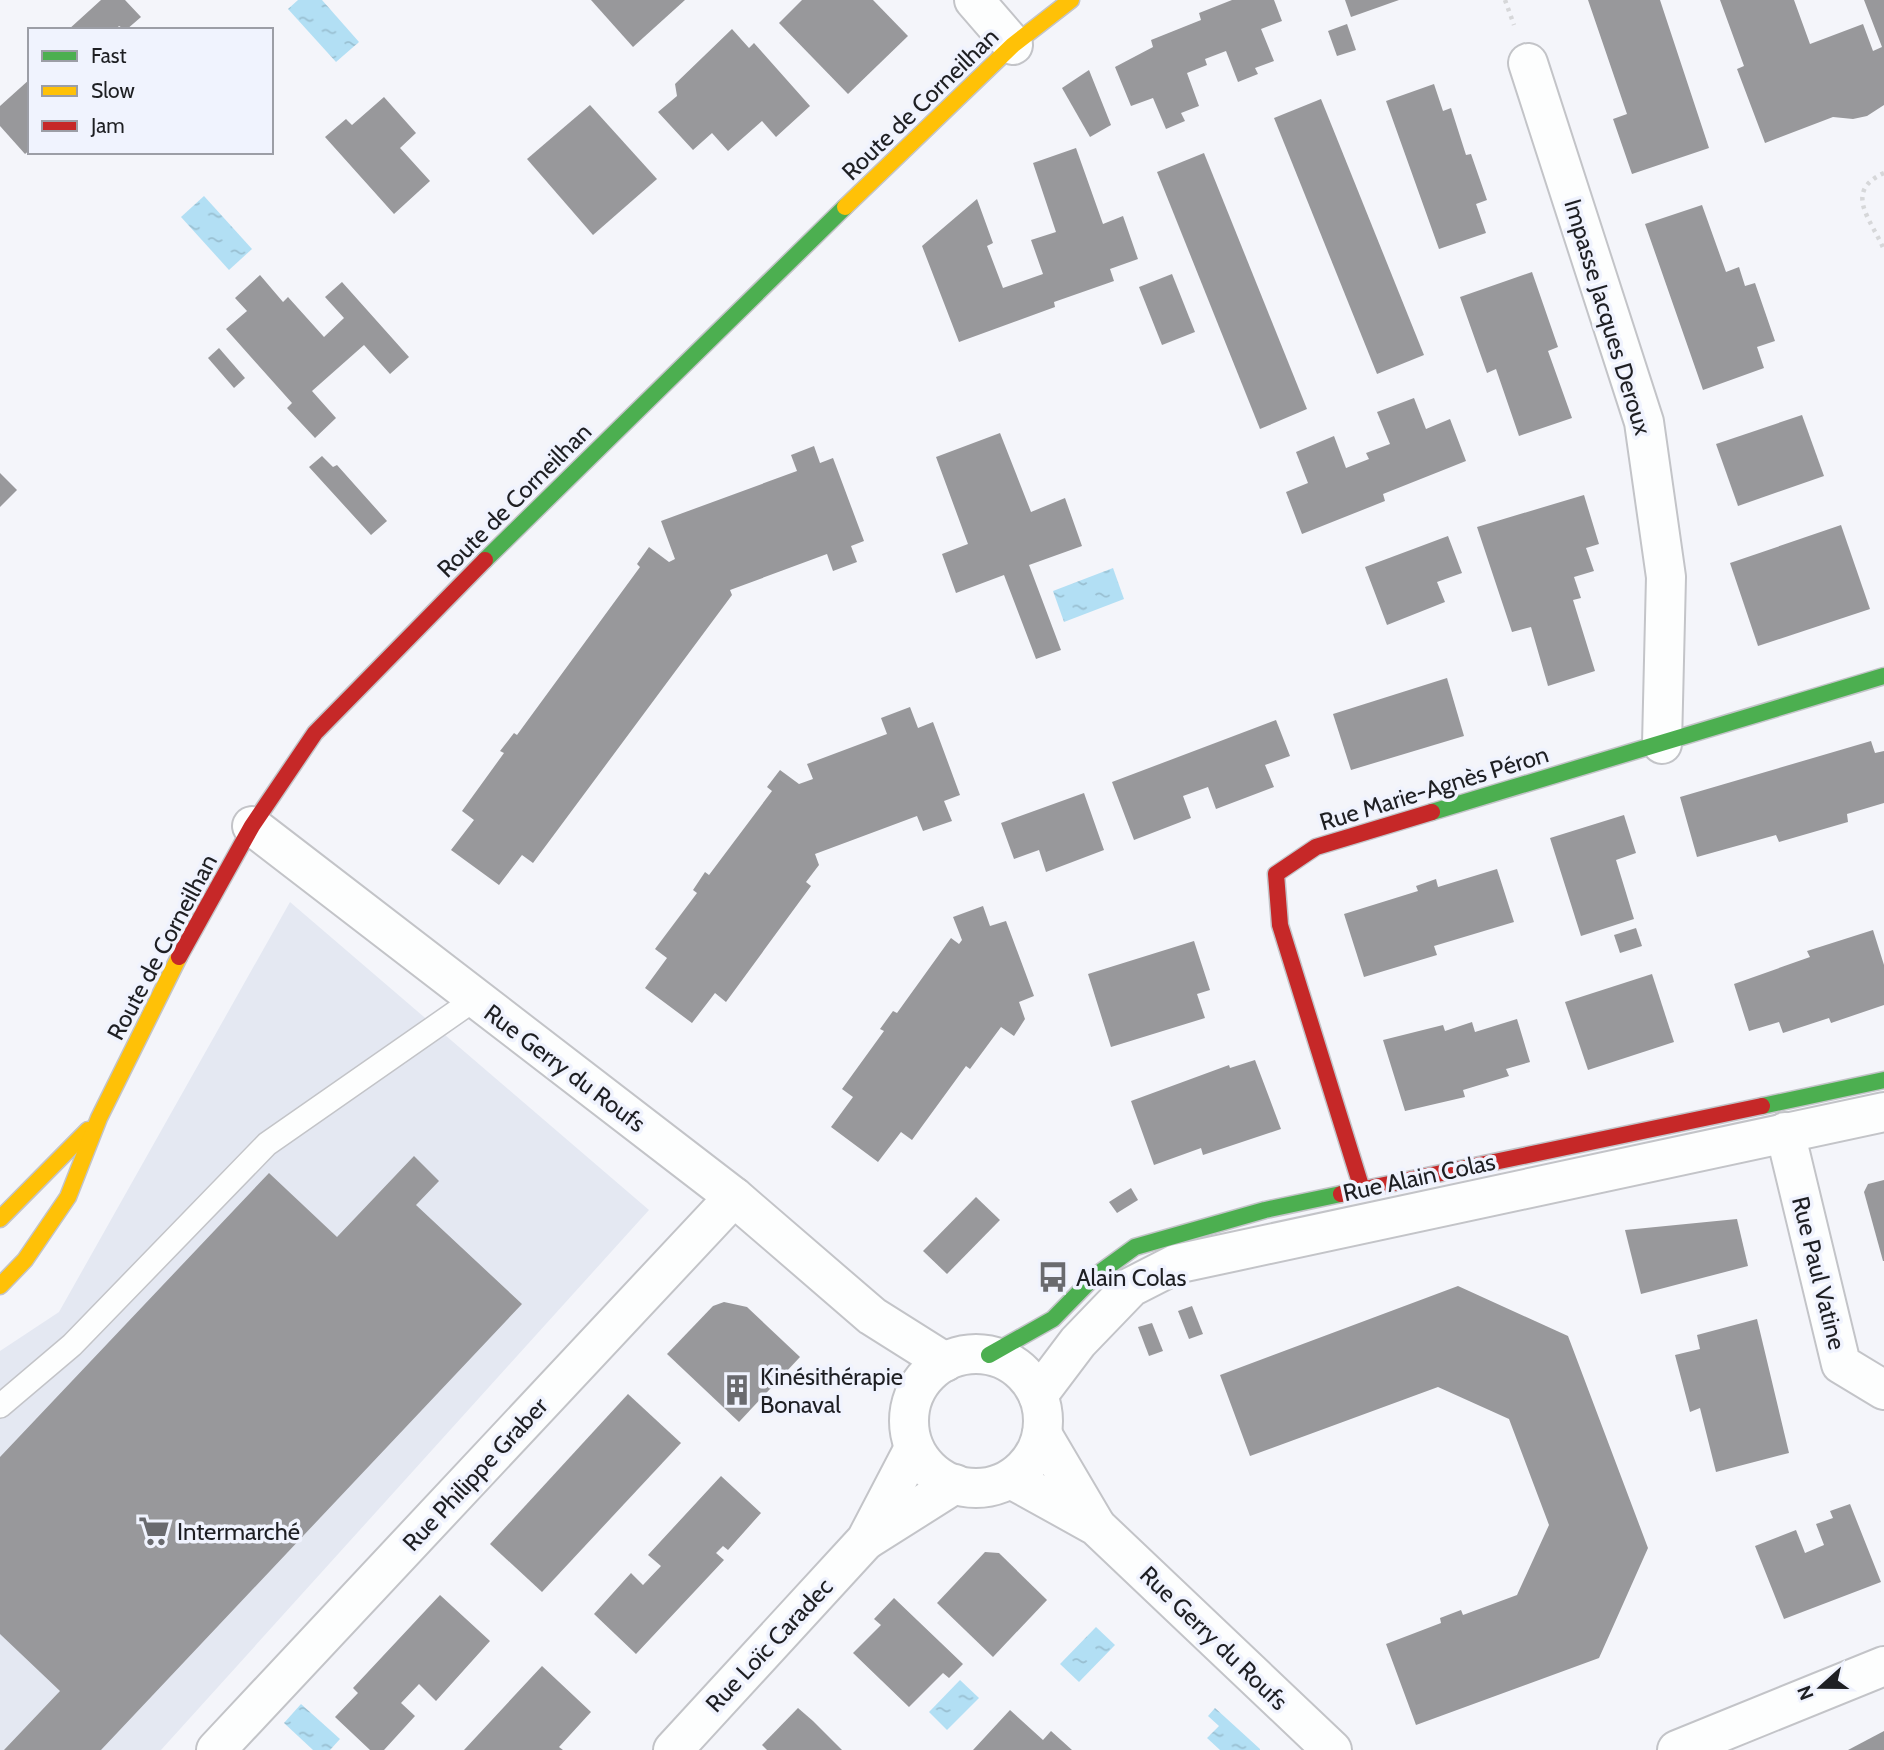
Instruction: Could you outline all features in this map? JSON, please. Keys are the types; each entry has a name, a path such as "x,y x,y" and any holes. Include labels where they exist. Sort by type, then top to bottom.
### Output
{"street":[{"path":"974,0 1013,46"},
{"name":"Route de Corneilhan","path":"0,1286 25,1260 68,1198 99,1118 173,968 252,826 314,733 509,535 1013,46 1071,0"},
{"name":"Impasse Jacques Deroux","path":"1528,63 1644,422 1666,577 1662,744"},
{"name":"Rue Marie-Agnès Péron","path":"1362,1189 1280,925 1276,873 1316,847 1884,676"},
{"name":"Rue Gerry du Roufs","path":"252,826 734,1197 872,1316 945,1362"},
{"name":"Rue Alain Colas","path":"989,1355 1053,1319 1095,1276 1135,1247 1265,1210 1884,1080"},
{"name":"Rue Alain Colas","path":"1038,1395 1078,1342 1131,1287 1176,1264 1884,1112"},
{"name":"Route de Corneilhan","path":"0,1219 99,1118"},
{"name":"Rue Paul Vatine","path":"1785,1132 1841,1364 1884,1391"},
{"name":"Rue Philippe Graber","path":"216,1750 734,1197"},
{"name":"Rue Gerry du Roufs","path":"872,1316 916,1392"},
{"path":"966,1354 989,1355 1009,1362 1026,1376 1038,1395 1043,1414 1042,1434 1036,1451 1026,1466 1011,1479 993,1486 974,1488 955,1484 938,1476 915,1448 910,1430 910,1410 916,1392 928,1375 945,1362 966,1354"},
{"name":"Rue Gerry du Roufs","path":"1042,1434 1096,1526"},
{"name":"Rue Loïc Caradec","path":"866,1541 915,1448"},
{"name":"Rue Gerry du Roufs","path":"1011,1479 1096,1526 1332,1750"},
{"name":"Rue Loïc Caradec","path":"673,1750 866,1541 955,1484"},
{"path":"1677,1750 1884,1666"}],"lane":[{"path":"0,1406 72,1345 267,1144 475,999"}],"path":[{"path":"1884,173 1868,181 1861,194 1864,211 1884,250"}],"shaded area":[{"path":"290,902 649,1210 161,1750 0,1750 0,1351 59,1312"}],"water":[{"path":"298,0 322,0 359,42 336,62 288,9"},
{"path":"204,196 252,249 229,270 181,217"},
{"path":"1113,568 1124,599 1064,622 1053,591"},
{"path":"1096,1627 1115,1645 1079,1682 1060,1664"},
{"path":"960,1680 979,1698 947,1730 929,1712"},
{"path":"301,1704 340,1739 330,1750 313,1750 284,1723"},
{"path":"1215,1708 1260,1750 1220,1750 1207,1738 1219,1726 1208,1716"}],"building":[{"path":"101,0 125,0 141,17 128,28 70,28"},
{"path":"591,0 685,0 633,47"},
{"path":"802,0 873,0 908,36 848,94 779,23"},
{"path":"1232,0 1274,0 1282,21 1261,29 1274,61 1255,68 1258,74 1238,82 1226,51 1205,59 1207,65 1187,73 1199,106 1181,113 1185,121 1166,129 1153,98 1131,106 1115,67 1153,47 1151,40 1201,20 1199,13"},
{"path":"1345,0 1399,0 1351,17"},
{"path":"1588,0 1660,0 1709,148 1632,174 1613,119 1627,114"},
{"path":"1720,0 1794,0 1810,44 1863,24 1873,51 1882,47 1864,0 1884,0 1884,105 1867,116 1853,119 1833,117 1765,143 1737,69 1744,66"},
{"path":"1347,24 1356,50 1337,56 1328,31"},
{"path":"732,29 749,48 754,43 810,106 776,137 762,121 728,151 712,133 693,150 658,112 677,96 675,84"},
{"path":"1089,70 1111,125 1090,137 1062,88"},
{"path":"28,81 28,152 25,154 0,126 0,106"},
{"path":"1434,84 1443,111 1451,108 1466,155 1471,154 1487,200 1476,204 1486,233 1439,249 1386,101"},
{"path":"384,97 416,133 400,148 430,181 394,214 325,137 346,119 352,125"},
{"path":"1321,99 1424,355 1377,374 1274,118"},
{"path":"590,105 657,179 593,235 527,159"},
{"path":"1076,148 1103,224 1123,216 1138,259 1110,269 1114,281 1054,302 1055,307 959,342 922,246 977,199 993,243 987,246 1003,288 1043,274 1031,240 1056,232 1033,163"},
{"path":"1204,153 1307,409 1260,429 1157,172"},
{"path":"1702,205 1726,272 1739,267 1745,286 1755,283 1775,341 1757,347 1764,368 1703,390 1645,224"},
{"path":"1532,272 1558,347 1548,351 1572,418 1519,436 1496,369 1487,373 1460,297"},
{"path":"1172,274 1195,332 1162,345 1139,287"},
{"path":"260,275 283,302 288,297 324,337 344,318 325,297 342,282 409,357 390,374 364,345 312,391 336,418 315,438 287,408 292,403 226,329 247,311 235,298"},
{"path":"219,348 245,378 234,388 208,358"},
{"path":"1414,398 1426,429 1450,419 1466,461 1383,494 1385,501 1302,534 1286,492 1308,483 1296,452 1334,436 1346,468 1369,459 1366,453 1390,444 1377,412"},
{"path":"1802,415 1824,476 1738,506 1716,444"},
{"path":"1000,433 1031,512 1065,498 1082,546 1029,565 1061,650 1036,659 1004,575 956,593 942,554 968,544 936,457"},
{"path":"814,446 820,463 833,458 864,541 851,546 857,562 833,571 827,554 730,590 732,595 533,863 522,855 499,885 451,850 474,820 462,811 504,753 500,751 514,733 517,735 640,567 637,564 649,547 669,562 675,559 661,521 797,471 791,455"},
{"path":"322,456 333,467 337,465 387,521 371,535 309,467"},
{"path":"0,473 17,490 0,507"},
{"path":"1584,495 1599,544 1586,548 1594,571 1574,577 1581,598 1573,600 1595,671 1548,686 1531,627 1512,632 1477,527"},
{"path":"1841,525 1870,609 1758,646 1730,563"},
{"path":"1448,536 1462,573 1437,582 1445,602 1387,625 1365,567"},
{"path":"1447,678 1464,736 1351,770 1333,714"},
{"path":"910,707 918,728 933,722 960,795 944,801 952,821 923,831 917,816 815,854 819,865 806,882 811,886 726,1002 715,993 692,1023 645,988 667,958 655,949 697,893 693,890 705,872 709,875 772,791 767,787 780,770 799,784 813,779 807,764 887,734 881,718"},
{"path":"1276,720 1290,756 1265,765 1274,787 1216,809 1208,787 1183,796 1191,818 1134,840 1112,782"},
{"path":"1871,741 1875,753 1884,751 1884,803 1847,814 1848,822 1779,842 1776,835 1697,857 1680,797"},
{"path":"1084,793 1104,850 1046,872 1039,850 1014,859 1001,823"},
{"path":"1624,815 1636,853 1616,860 1634,919 1581,936 1550,838"},
{"path":"1497,869 1514,922 1434,946 1437,955 1364,977 1344,914 1418,891 1416,886 1436,879 1438,887"},
{"path":"983,906 990,926 1006,921 1034,996 1019,1002 1025,1019 1014,1036 1001,1027 970,1069 966,1066 912,1140 901,1132 878,1162 831,1127 853,1097 842,1089 884,1031 880,1029 893,1011 897,1013 951,938 959,944 962,940 953,917"},
{"path":"1636,928 1642,946 1620,953 1614,935"},
{"path":"1873,930 1884,965 1884,1005 1831,1023 1829,1018 1783,1033 1779,1022 1749,1031 1734,984 1810,957 1807,951"},
{"path":"1194,941 1210,990 1197,994 1205,1018 1111,1047 1088,974"},
{"path":"1652,974 1674,1042 1588,1070 1565,1002"},
{"path":"1517,1019 1530,1062 1506,1069 1509,1076 1463,1090 1465,1097 1405,1111 1383,1040 1443,1025 1445,1031 1472,1022 1475,1032"},
{"path":"1255,1060 1281,1129 1203,1155 1201,1148 1154,1165 1131,1101 1229,1065 1230,1068"},
{"name":"Intermarché","path":"414,1156 439,1181 416,1205 522,1304 101,1750 4,1750 60,1691 0,1634 0,1457 269,1173 337,1237"},
{"path":"1884,1180 1883,1261 1864,1192 1868,1184"},
{"path":"1131,1188 1138,1200 1117,1213 1109,1202"},
{"path":"976,1197 1000,1220 947,1274 923,1251"},
{"path":"1737,1219 1748,1266 1641,1294 1625,1230"},
{"path":"1458,1286 1568,1336 1648,1548 1599,1658 1416,1725 1386,1644 1441,1623 1440,1618 1461,1610 1463,1615 1517,1595 1549,1525 1509,1419 1438,1387 1250,1456 1220,1375"},
{"name":"Kinésithérapie Bonaval","path":"724,1302 747,1307 800,1357 739,1422 667,1354 713,1306"},
{"path":"1192,1306 1203,1334 1189,1339 1178,1311"},
{"path":"1757,1319 1789,1453 1716,1472 1700,1408 1690,1412 1675,1355 1700,1349 1697,1335"},
{"path":"1152,1323 1163,1351 1149,1356 1138,1327"},
{"path":"628,1394 681,1443 542,1592 490,1544"},
{"path":"721,1476 761,1513 728,1550 723,1546 716,1553 724,1560 636,1654 594,1614 631,1573 643,1585 661,1566 648,1555"},
{"path":"1850,1504 1881,1582 1784,1619 1755,1546 1796,1530 1805,1553 1824,1545 1816,1524 1833,1518 1830,1511"},
{"path":"985,1552 999,1553 1047,1600 993,1657 937,1603"},
{"path":"440,1595 490,1641 436,1701 419,1684 401,1703 415,1716 384,1750 370,1750 335,1717 358,1693 353,1688"},
{"path":"894,1598 963,1664 949,1678 943,1673 909,1707 853,1653 881,1625 874,1619"},
{"path":"542,1666 591,1712 559,1747 563,1750 464,1750"},
{"path":"798,1708 842,1750 767,1750 762,1745"},
{"path":"1010,1710 1043,1740 1051,1731 1072,1750 973,1750"},
{"path":"1884,1731 1884,1750 1848,1750"}],"traffic: fast":[{"path":"485,560 845,207"},
{"path":"1432,812 1884,676"},
{"path":"1762,1106 1884,1080"},
{"path":"989,1355 1053,1319 1095,1276 1135,1247 1265,1210 1341,1194"}],"traffic: slow":[{"path":"845,207 1013,45 1071,0"},
{"path":"0,1286 25,1260 68,1197 99,1118 179,957"},
{"path":"0,1219 88,1130"}],"traffic: jam":[{"path":"179,957 252,826 315,733 485,560"},
{"path":"1362,1189 1280,925 1276,874 1316,847 1432,812"},
{"path":"1341,1194 1762,1106"}],"place":[{"name":"Alain Colas","path":"1053,1277"},
{"name":"Kinésithérapie Bonaval","path":"737,1390"},
{"name":"Intermarché","path":"154,1531"}]}
